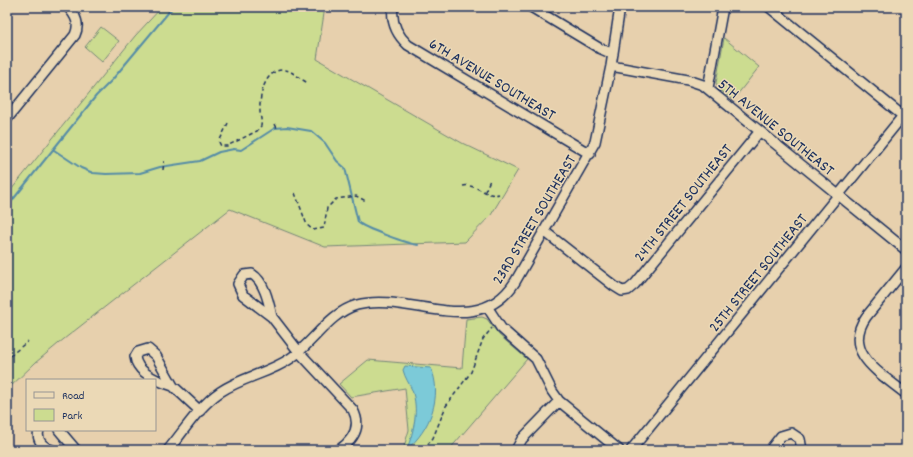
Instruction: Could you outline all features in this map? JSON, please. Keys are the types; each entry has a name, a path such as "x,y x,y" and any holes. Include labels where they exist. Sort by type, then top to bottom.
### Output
{"street":[{"path":"7,119 72,41 77,32 78,24 75,16 68,7"},
{"name":"6TH AVENUE SOUTHEAST","path":"393,7 393,18 400,36 413,48 590,154"},
{"path":"531,7 599,48 613,54"},
{"name":"23RD STREET SOUTHEAST","path":"488,308 501,299 509,290 590,154 597,137 611,66 620,7"},
{"path":"708,88 723,7"},
{"path":"769,7 904,114"},
{"name":"5TH AVENUE SOUTHEAST","path":"611,66 688,80 708,88 838,196 906,250"},
{"name":"25TH STREET SOUTHEAST","path":"631,450 904,114"},
{"name":"24TH STREET SOUTHEAST","path":"544,231 614,286 625,291 635,284 760,131"},
{"path":"906,268 863,322 859,331 859,346 866,361 906,394"},
{"path":"272,317 269,303 259,281 252,274 244,275 239,281 240,291 256,306 272,317 299,352 348,404 356,415 357,426 352,439 339,450"},
{"path":"168,450 214,396 223,390 283,363 299,352 339,314 360,305 383,303 465,311 488,308 496,323 536,359 552,391 559,401 619,450"},
{"path":"173,386 166,371 154,353 145,349 138,352 135,358 139,368 154,378 173,386 200,411"},
{"path":"516,450 522,439 559,401"},
{"path":"39,431 38,436 40,442 52,450"},
{"path":"60,431 76,450"},
{"path":"770,450 781,436 791,433 800,439 802,450"}],"path":[{"path":"228,123 219,142 221,146 227,146 259,129 262,123 260,109 262,91 265,82 274,73 285,70 290,71 309,84"},
{"path":"275,124 278,130"},
{"path":"163,170 164,161"},
{"path":"485,192 490,180"},
{"path":"463,186 471,185 494,195 499,194"},
{"path":"295,193 307,225 313,230 324,228 327,208 336,199 356,196 366,200"},
{"path":"423,450 433,438 446,406 471,372 486,334 496,323"},
{"path":"10,356 28,340"}],"green space":[{"path":"162,7 325,7 317,59 462,143 518,170 491,215 465,242 325,247 230,209 64,339 35,363 7,390 7,195 135,36"},
{"path":"101,27 119,41 102,62 85,47"},
{"path":"724,38 759,67 733,100 720,90 716,83"},
{"path":"482,317 487,319 499,335 527,359 449,450 403,450 409,430 405,388 351,397 339,384 368,360 462,368 466,319"}],"water":[{"path":"405,366 431,368 436,390 435,401 428,422 415,441 407,449 414,427 415,405 412,390 403,370"}],"waterway":[{"path":"7,207 96,96 112,80 173,7"},
{"path":"54,150 81,168 93,173 140,173 160,167 200,161 219,152 234,149 241,150 275,128 287,127 311,131 325,143 337,161 345,168 358,222 368,228 386,235 418,245"}]}
